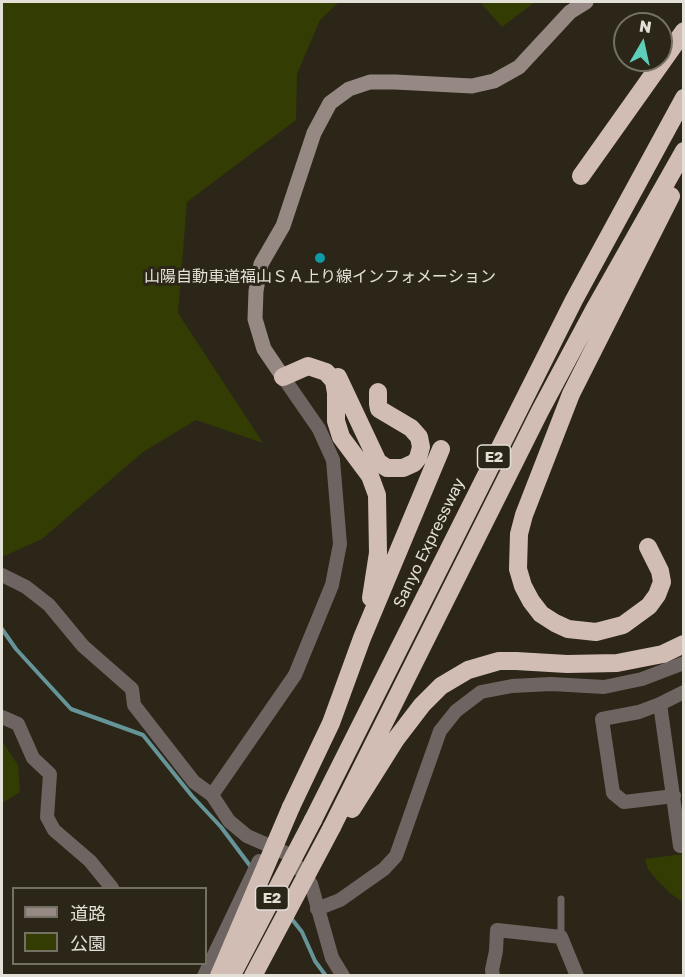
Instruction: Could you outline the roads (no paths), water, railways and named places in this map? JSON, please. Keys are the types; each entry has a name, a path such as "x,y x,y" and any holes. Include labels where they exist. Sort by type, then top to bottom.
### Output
{"highway":[{"path":"581,176 684,32"},
{"name":"Sanyo Expressway","path":"231,975 313,820 553,341 684,98"},
{"name":"E2","path":"253,975 300,885 335,829 540,411 684,151"},
{"path":"648,547 660,571 662,582 657,595 649,606 635,617 610,630 582,632 568,629 541,614 523,586 518,569 519,534 524,515 572,394 684,170"},
{"path":"283,377 303,364 314,362 326,365 336,373 378,462 387,468 383,480 375,577 362,638"},
{"path":"283,377 308,366 320,369 330,376 336,387 338,429 345,444 370,476 383,480 414,463 420,452 421,442 411,428 379,409 378,392"},
{"path":"209,972 331,723 362,638 441,449"},
{"path":"335,829 416,713 441,686 454,678 483,665 499,662 516,660 590,665 617,663 663,654 684,644"}],"street":[{"path":"212,795 295,675 332,585 340,544 333,460 319,429 264,349 255,319 256,291 261,264 283,226 314,133 330,104 349,89 370,82 472,86 494,81 519,67 570,12 586,2"},
{"path":"2,575 26,587 49,605 83,646 132,689 134,705 194,782 212,795 229,821 247,836 288,854 311,884 332,958 343,975"},
{"path":"317,909 340,900 384,869 396,856 440,731 456,711 481,692 512,686 552,684 604,687 642,679 684,663"},
{"path":"674,796 624,802 613,792 602,719 639,712 684,692"},
{"path":"660,704 680,846 684,846"},
{"path":"2,717 18,724 33,758 50,774 48,817 54,830 90,861 111,887"},
{"path":"209,972 267,845"},
{"path":"493,975 497,930 561,937 577,975"}],"lane":[{"path":"345,444 352,447 360,446 365,433"},
{"path":"561,899 561,937"}],"waterway":[{"path":"2,629 16,649 71,709 143,735 192,796 221,827 251,867"},
{"path":"291,918 302,932 315,961 326,976"}],"place":[{"name":"山陽自動車道福山ＳＡ上り線インフォメーション","path":"320,258"}]}
